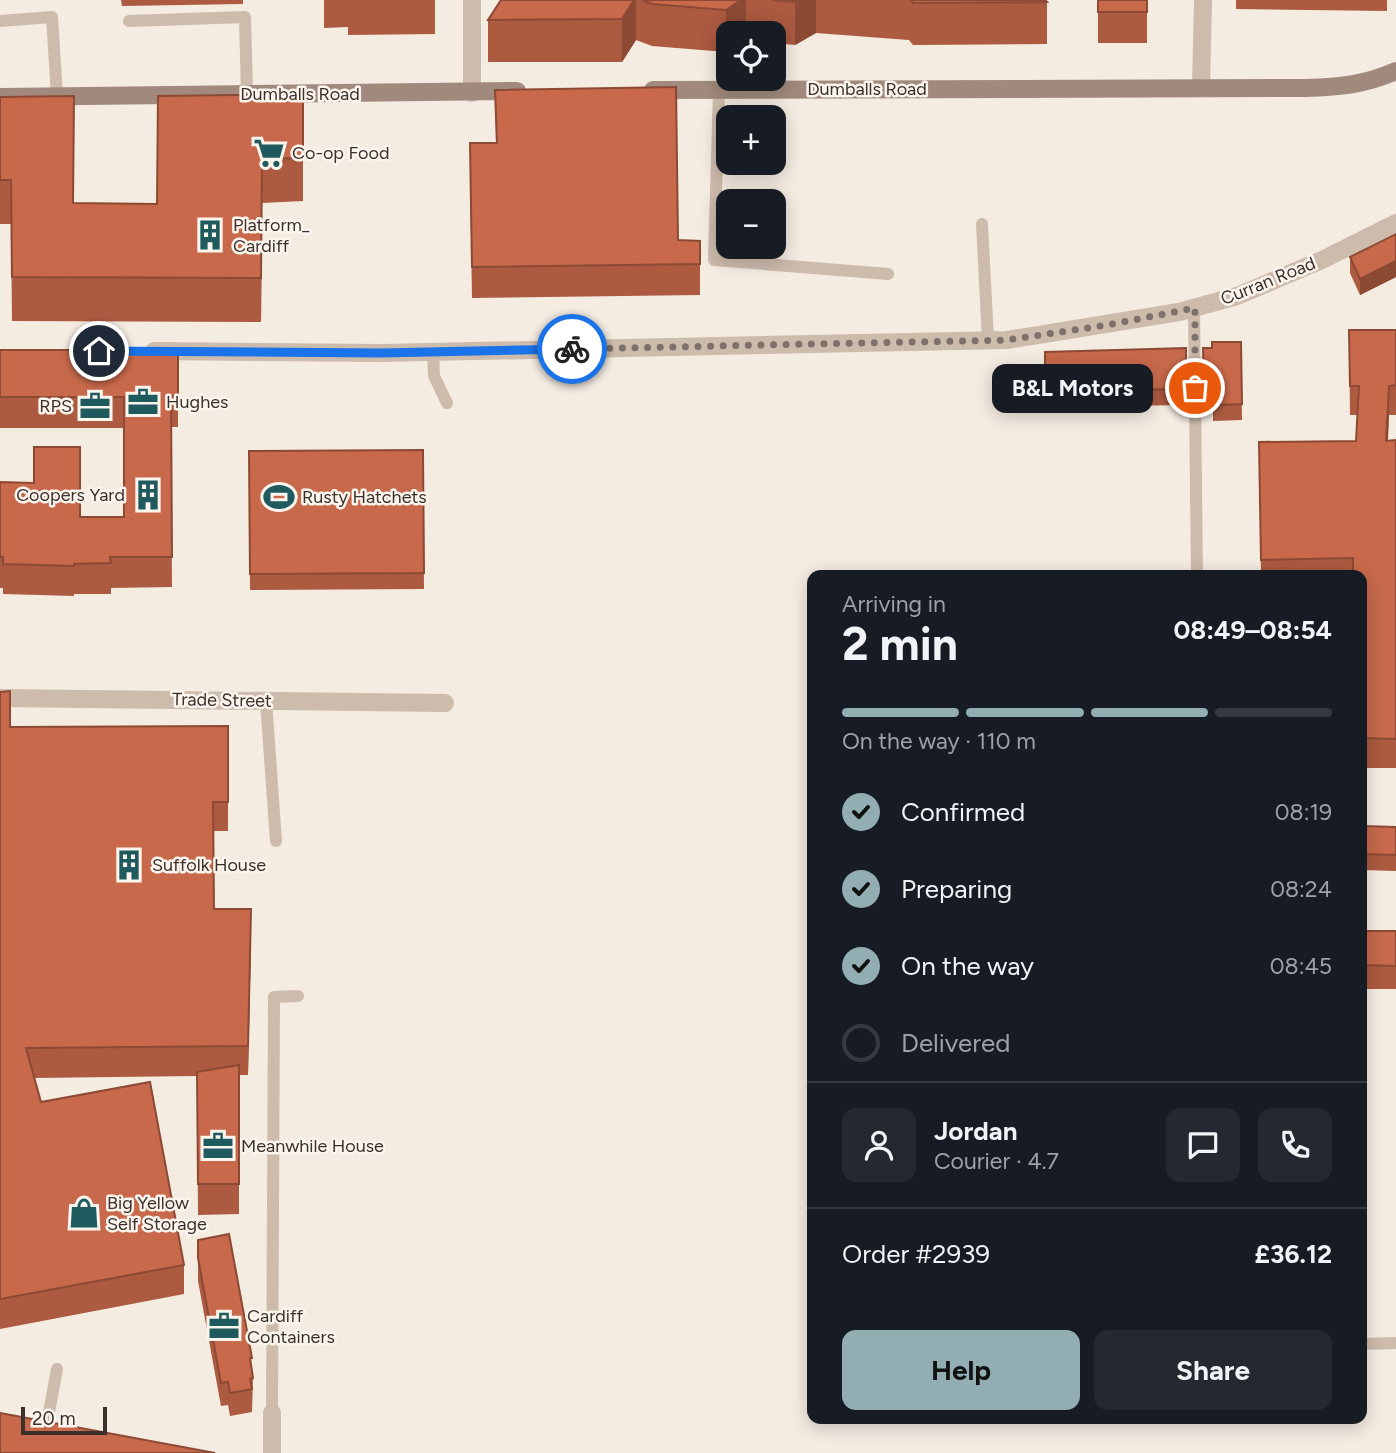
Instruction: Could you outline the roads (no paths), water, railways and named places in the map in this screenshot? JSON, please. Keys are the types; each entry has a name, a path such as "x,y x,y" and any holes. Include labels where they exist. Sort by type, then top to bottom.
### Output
{"street":[{"path":"472,0 472,93"},
{"path":"1201,88 1203,0"},
{"name":"Dumballs Road","path":"786,90 1345,87 1396,71"},
{"name":"Dumballs Road","path":"637,90 716,90"},
{"name":"Dumballs Road","path":"0,97 528,91"},
{"name":"Curran Road","path":"131,351 433,352 1007,340 1107,325 1195,308 1237,296 1322,260 1396,223"},
{"name":"Trade Street","path":"0,698 445,703"},
{"path":"272,1413 272,1453"}],"lane":[{"path":"0,20 52,17 57,96"},
{"path":"129,21 245,17 247,94"},
{"path":"719,91 714,260 888,274"},
{"path":"982,224 988,340"},
{"path":"1195,308 1197,570"},
{"path":"433,352 434,376 447,403"},
{"path":"266,701 276,841"},
{"path":"272,1413 274,997 298,996"},
{"path":"1367,1344 1396,1343"},
{"path":"46,1429 57,1369"}],"place":[{"name":"Co-op Food","path":"269,153"},
{"name":"Platform_ Cardiff","path":"210,235"},
{"name":"B&L Motors","path":"1195,388"},
{"name":"Hughes","path":"143,402"},
{"name":"RPS","path":"95,406"},
{"name":"Coopers Yard","path":"148,495"},
{"name":"Rusty Hatchets","path":"279,497"},
{"name":"Suffolk House","path":"129,865"},
{"name":"Meanwhile House","path":"218,1146"},
{"name":"Big Yellow Self Storage","path":"84,1213"},
{"name":"Cardiff Containers","path":"224,1326"}]}
